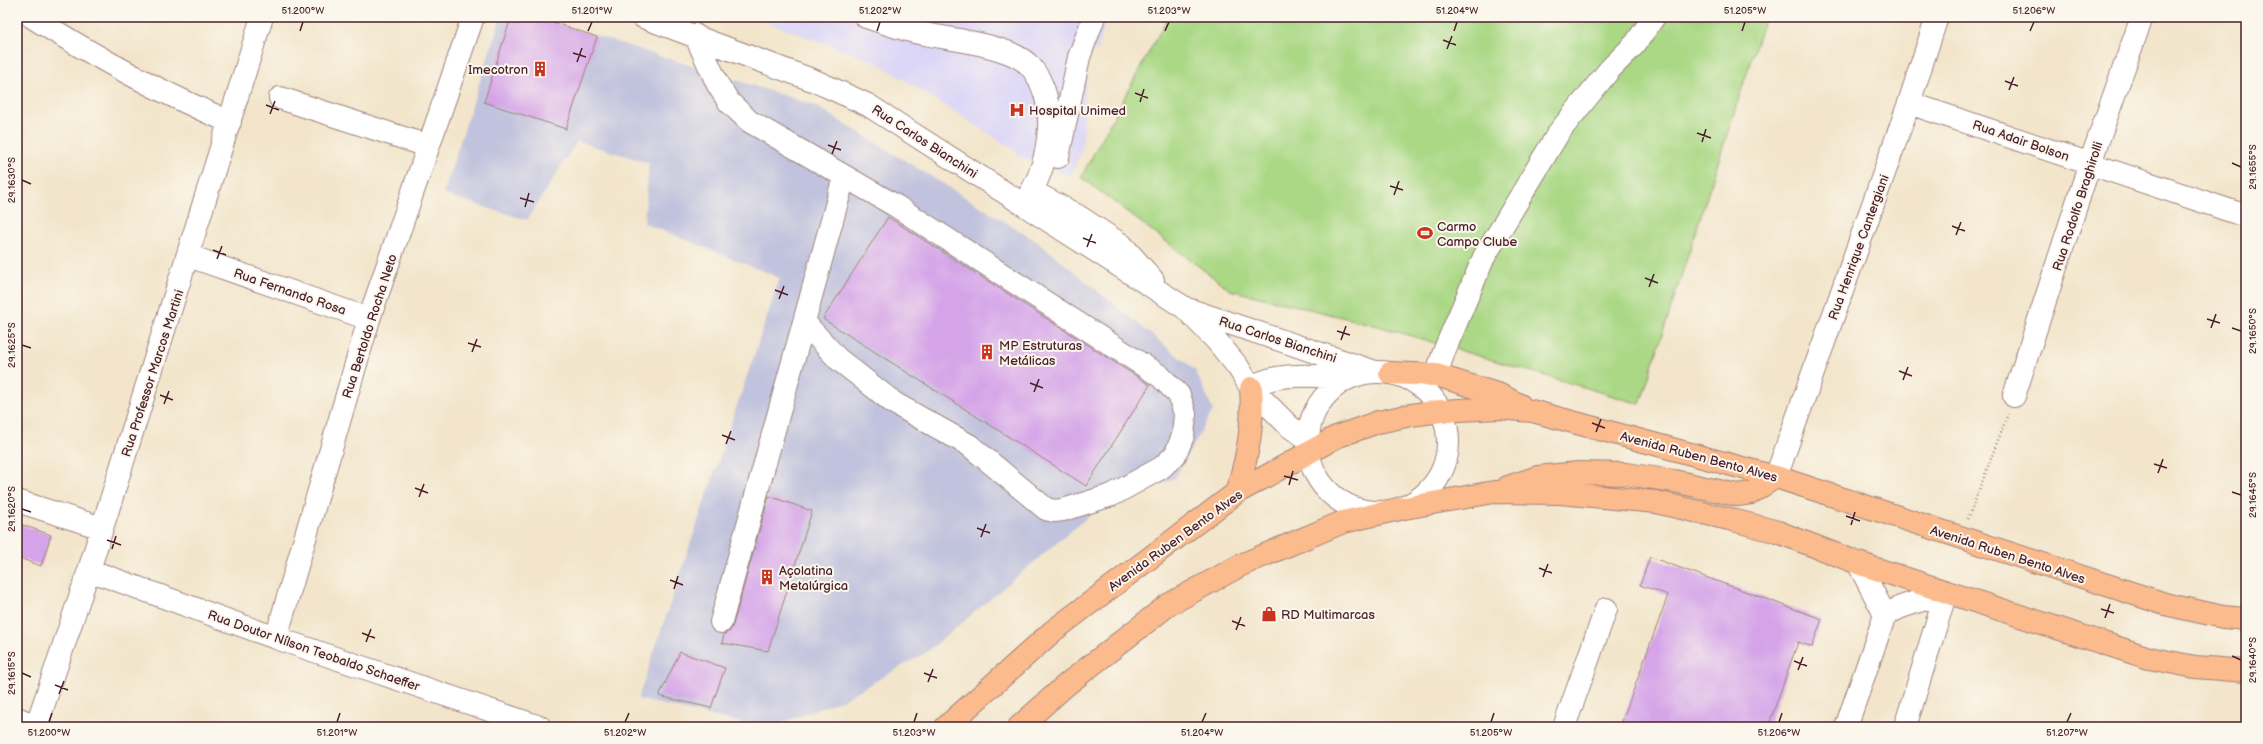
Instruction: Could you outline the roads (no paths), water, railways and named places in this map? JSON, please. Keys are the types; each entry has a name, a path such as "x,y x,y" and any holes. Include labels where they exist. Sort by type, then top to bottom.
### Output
{"main road":[{"path":"1381,372 1436,375 1500,395 1532,411"},
{"path":"1236,493 1250,442 1253,414 1251,388"},
{"name":"Avenida Ruben Bento Alves","path":"946,727 1052,631 1236,493 1307,445 1336,437 1378,422 1441,411 1498,408 1532,411 1776,477 1961,539 2165,604 2223,617 2246,619"},
{"path":"1019,727 1066,685 1168,605 1241,565 1342,522 1399,509 1494,492 1538,477 1578,473 1626,474 1674,481 1737,495 1751,493 1776,477"},
{"path":"1494,492 1560,493 1656,502 1778,532 1858,563 2149,658 2195,667 2246,671"}],"street":[{"path":"32,17 70,41 193,106 230,122"},
{"name":"Rua Professor Marcos Martini","path":"37,727 89,570 189,256 262,17"},
{"name":"Rua Bertoldo Rocha Neto","path":"276,638 369,319 472,17"},
{"name":"Rua Carlos Bianchini","path":"643,17 695,35 815,81 868,105 1034,204 1179,305 1216,340 1238,367 1251,388 1307,445 1316,476 1329,493 1348,506 1370,512 1399,509 1419,500 1433,486 1444,466 1448,451 1447,430 1441,411 1430,395 1414,382 1179,305"},
{"path":"866,17 916,32 960,39 1007,52 1030,65 1042,84 1055,136"},
{"path":"1034,204 1034,190 1055,136 1079,57 1094,17"},
{"path":"1436,375 1447,343 1484,257 1558,132 1610,69 1635,44 1654,17"},
{"name":"Rua Henrique Cantergiani","path":"1776,477 1909,103 1936,17"},
{"name":"Rua Rodolfo Braghirolli","path":"2014,396 2090,164 2142,17"},
{"path":"695,35 718,85 729,102 749,121 896,206 1160,376 1179,395 1185,414 1183,436 1175,455 1160,468 1112,495 1063,510 1046,509 969,444 894,403 856,374 838,359 804,322"},
{"path":"280,98 428,146"},
{"name":"Rua Adair Bolson","path":"1909,103 2246,216"},
{"path":"721,622 844,177"},
{"name":"Rua Fernando Rosa","path":"189,256 369,319"},
{"path":"1251,388 1260,381 1281,377 1351,377 1381,372"},
{"path":"1307,445 1309,423 1319,402 1335,386 1351,377"},
{"path":"17,501 102,528"},
{"path":"1858,563 1885,616"},
{"name":"Rua Doutor Nílson Teobaldo Schaeffer","path":"89,570 276,638 540,727"},
{"path":"1846,727 1885,616 1915,601 1946,592"},
{"path":"1905,727 1946,592"},
{"path":"1564,727 1606,609"},
{"path":"17,718 37,727"}],"place":[{"name":"Imecotron","path":"540,69"},
{"name":"Hospital Unimed","path":"1017,110"},
{"name":"Carmo Campo Clube","path":"1425,233"},
{"name":"MP Estruturas Metálicas","path":"987,352"},
{"name":"Açolatina Metalúrgica","path":"767,577"},
{"name":"RD Multimarcas","path":"1269,614"}]}
